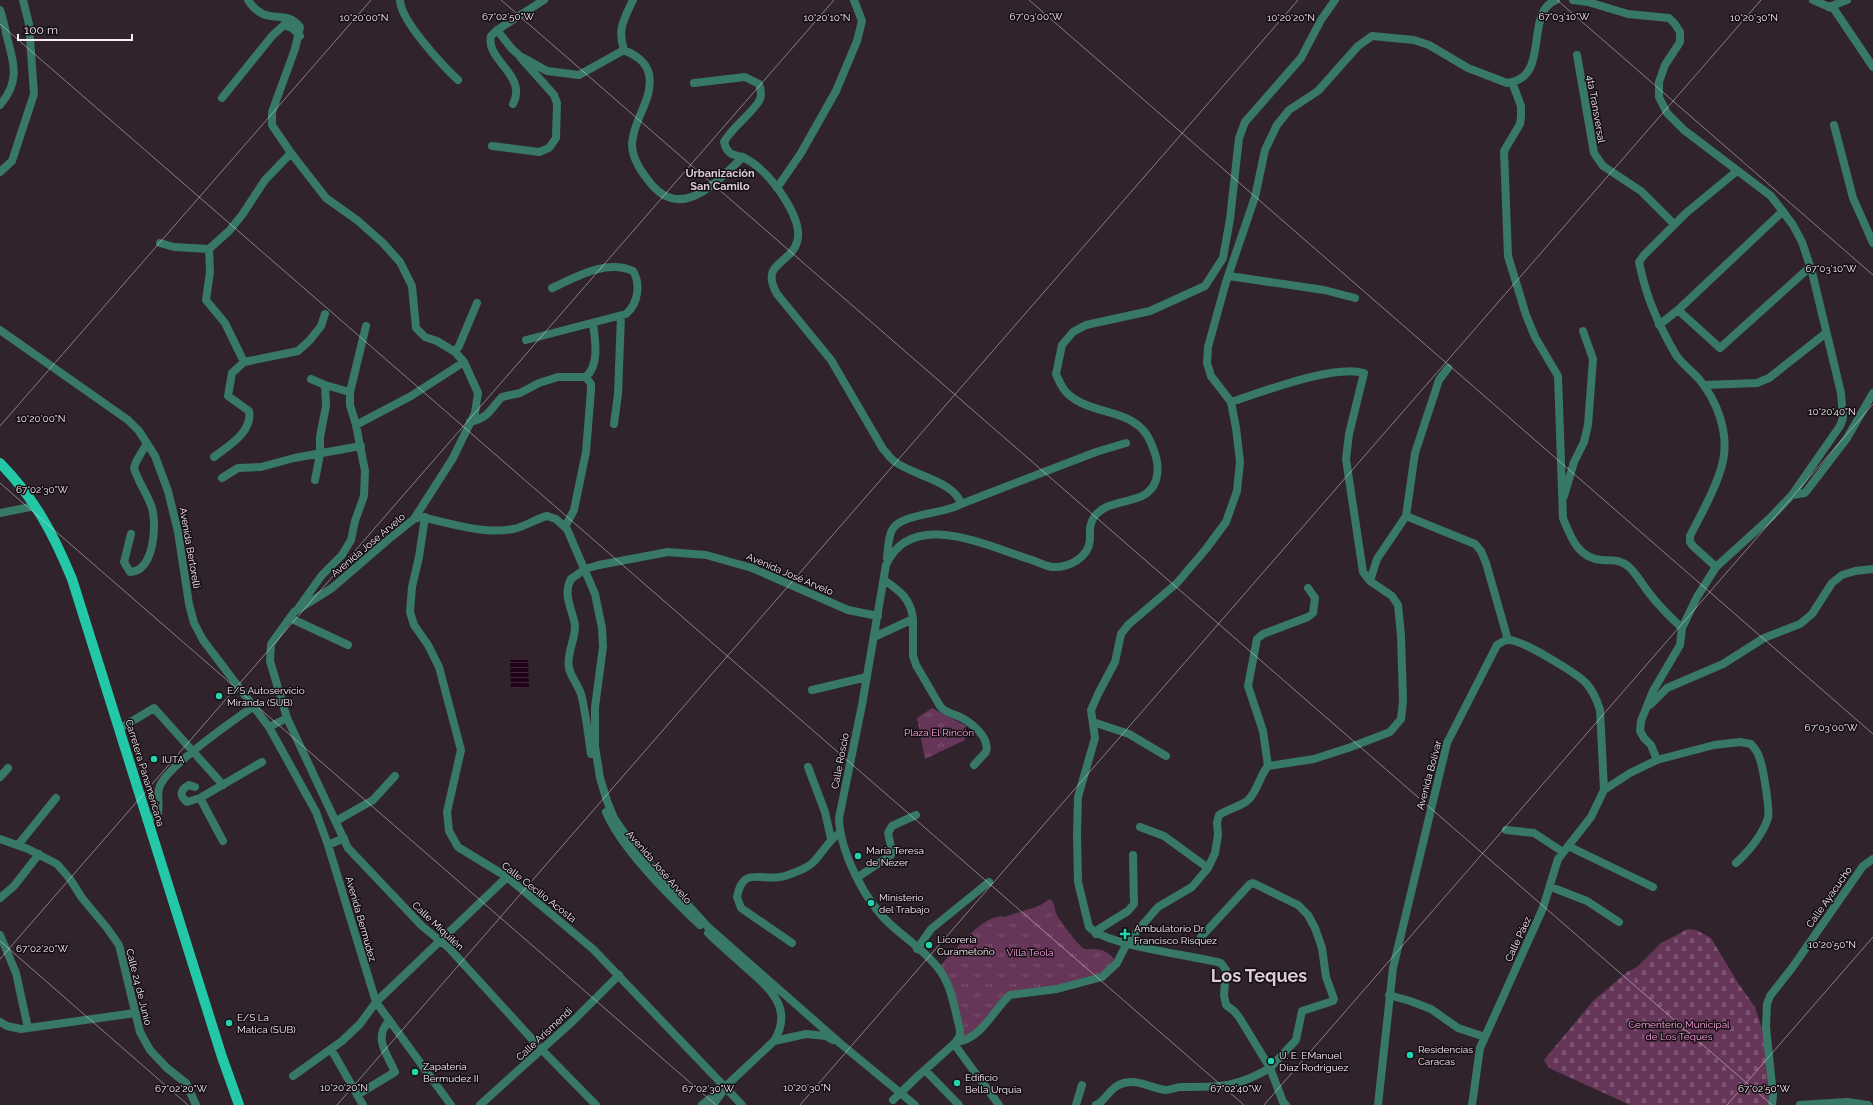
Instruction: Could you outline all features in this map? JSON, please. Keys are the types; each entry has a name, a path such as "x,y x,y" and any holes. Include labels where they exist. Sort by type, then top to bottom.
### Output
{"main road":[{"name":"Carretera Panamericana","path":"0,463 24,490 53,534 72,579 147,821 237,1102"}],"street":[{"path":"0,172 12,161 34,94 29,24 23,0"},
{"path":"248,0 257,11 268,16 288,17 295,21 300,27 300,36 272,112 272,125 291,153 326,198 357,220 400,262 412,286 416,328 424,337 437,341 454,352 464,362 478,393 475,413 453,458 414,519"},
{"path":"400,0 402,11 436,59 458,80"},
{"path":"513,104 516,93 515,85 490,46 491,36 497,30 544,0"},
{"path":"633,0 624,20 620,37 624,50 640,57 649,72 650,87 635,126 632,145 637,166 660,193 672,199 686,198 702,194 743,157"},
{"path":"777,188 801,153 836,91 857,41 862,21 854,0"},
{"path":"886,564 891,553 898,546 918,536 950,534 1052,567 1075,563 1085,554 1090,541 1089,529 1094,517 1103,509 1114,503 1134,500 1146,495 1153,488 1159,468 1151,442 1143,429 1136,422 1082,403 1068,394 1056,374 1062,345 1073,332 1086,325 1150,311 1205,286 1223,258 1230,219 1239,138 1245,122 1301,58 1320,20 1334,0"},
{"path":"1286,1105 1283,1102 1270,1068 1239,1017 1234,1010 1226,1005 1224,995 1226,970 1221,963 1096,934 1089,928 1078,882 1077,835 1078,797 1095,738 1091,710 1115,662 1121,634 1128,625 1177,583 1206,549 1226,522 1236,492 1240,462 1231,402 1211,376 1207,363 1208,347 1228,276 1255,197 1265,150 1277,125 1289,110 1318,91 1358,46 1372,36 1414,40 1428,45 1468,68 1507,83 1512,82 1530,69 1535,55 1541,13 1545,6 1556,0"},
{"path":"1574,0 1588,2 1628,14 1669,18 1675,24 1680,32 1680,42 1665,65 1658,82 1659,97 1667,113 1684,130 1771,196 1783,211 1802,242 1810,267 1841,392 1843,418 1840,426 1792,495 1770,518 1716,568 1697,597 1682,628 1680,645 1654,691 1641,721 1640,731 1651,745 1657,760"},
{"path":"1813,0 1834,9 1873,67"},
{"path":"1829,7 1846,0"},
{"path":"0,10 5,23 15,70 9,94 0,105"},
{"path":"222,98 272,36 284,25 292,28 300,36"},
{"path":"497,30 512,49 520,56 547,72 579,75 624,50"},
{"name":"4ta Transversal","path":"1576,55 1594,153 1603,166 1641,191 1674,224"},
{"path":"492,146 539,152 549,148 556,138 557,103 554,95 524,64 520,56"},
{"path":"694,83 745,77 759,84 762,91 760,100 729,133 724,142 726,149 731,155 743,157 759,167 777,188 796,218 798,238 792,252 773,270 771,282 777,294 831,360 883,449 894,461 949,489 959,496 961,504 1096,452 1126,443"},
{"path":"1512,82 1518,97 1521,117 1520,124 1504,151 1508,256 1526,315 1535,337 1558,376 1563,518 1571,539 1578,549 1589,558 1620,561 1629,568 1658,605 1682,628"},
{"path":"1834,124 1852,198 1873,243"},
{"path":"160,243 174,247 209,250 229,232 265,180 291,153"},
{"path":"1716,568 1690,542 1690,536 1712,492 1723,461 1725,442 1723,424 1716,406 1704,385 1678,357 1659,325 1643,281 1638,262 1674,224 1738,171"},
{"path":"1659,325 1678,310 1783,211"},
{"path":"209,250 210,272 206,300 225,323 244,362"},
{"path":"526,340 621,316 632,307 637,292 636,276 633,271 627,268 615,267 590,272 552,288"},
{"path":"1678,310 1720,348 1810,267"},
{"path":"1228,276 1324,290 1355,298"},
{"path":"454,352 459,346 477,303"},
{"path":"214,457 235,441 247,427 251,418 249,411 228,396 232,373 244,362 298,351 310,340 321,326 324,314"},
{"path":"614,424 618,394 621,316"},
{"path":"586,377 594,367 595,341 593,323"},
{"path":"348,645 292,615 322,575 342,555 351,540 364,496 365,471 361,446 350,405 350,392 366,326"},
{"name":"Avenida Bertorelli","path":"0,330 128,420 147,443 155,456 174,510 189,604 194,623 203,640 269,727"},
{"path":"1562,503 1574,462 1584,442 1588,425 1593,359 1583,331"},
{"path":"1704,385 1757,383 1769,378 1826,333"},
{"path":"356,425 410,396 464,362"},
{"path":"1370,581 1377,559 1406,516 1415,453 1439,380 1448,368"},
{"path":"890,1103 956,1043 967,1041 977,1033 1010,995 1057,989 1102,977 1117,963 1127,942 1158,907 1192,887 1208,868 1216,853 1218,835 1217,823 1219,815 1248,800 1254,793 1264,770 1268,766 1314,759 1351,747 1390,732 1400,719 1403,701 1401,635 1398,605 1392,596 1370,581 1363,572 1346,459 1349,434 1364,373 1356,370 1306,378 1231,402"},
{"path":"470,422 482,420 490,414 502,396 520,393 539,383 558,377 586,377"},
{"path":"565,527 574,510 586,452 591,384 586,377"},
{"path":"311,379 325,385 350,392"},
{"path":"315,480 320,454 320,437 326,406 325,385"},
{"path":"1792,495 1805,493 1847,438 1873,393"},
{"path":"131,534 124,562 130,572 143,567 151,551 152,508 134,468 147,443"},
{"path":"222,478 238,468 261,467 294,458 361,446"},
{"name":"Calle Roscio","path":"956,1043 960,1035 960,1030 944,977 938,968 886,920 873,904 858,877 840,833 839,818 867,677 891,532 895,527 928,512 955,508 961,504"},
{"path":"0,514 35,506"},
{"name":"Avenida Jose Arvelo","path":"287,718 270,661 270,654 274,639 292,615 332,588 414,519 421,517 480,529 501,531 522,527 547,516 556,519 565,527 572,538 592,584 602,628 602,658 597,698 595,734 598,764"},
{"path":"1406,516 1475,544 1481,551 1486,563 1508,640 1517,642 1565,667 1586,683 1596,697 1602,725 1604,790"},
{"name":"Calle Cecilio Acosta","path":"425,518 419,557 412,587 410,612 414,625 428,644 439,667 460,750 460,761 449,798 446,821 449,831 458,847 507,877 593,949 742,1105"},
{"name":"Avenida José Arvelo","path":"774,1041 780,1030 782,1019 779,1004 772,993 680,906 634,856 610,821 598,791 582,699 569,669 569,657 574,641 574,626 567,586 572,579 585,569 599,565 668,552 706,555 752,568 848,610 878,616"},
{"path":"1648,707 1667,688 1723,664 1764,638 1800,624 1812,614 1832,583 1842,575 1855,571 1873,569"},
{"path":"884,580 906,598 910,604 913,619 913,656 916,665 940,706 947,712 963,719 976,729 987,743 986,752 974,765"},
{"path":"1268,766 1263,731 1248,686 1257,639 1263,634 1308,617 1313,612 1315,598 1308,588"},
{"path":"874,637 913,619"},
{"name":"Avenida Bolívar","path":"1378,1105 1389,995 1400,935 1447,743 1497,645 1508,640"},
{"path":"812,690 867,677"},
{"path":"582,699 597,698"},
{"path":"147,821 158,813 160,785 194,751 254,706"},
{"path":"119,728 154,708 223,785"},
{"path":"269,727 287,718"},
{"name":"Calle Miquilén","path":"287,718 348,848 422,926 441,941 542,1050 596,1105"},
{"path":"1093,722 1129,734 1166,756"},
{"name":"Avenida Bermúdez","path":"269,727 316,812 328,845 376,1002 451,1105"},
{"path":"1604,790 1630,773 1657,760 1714,745 1740,742 1751,744 1759,756 1761,763 1769,816 1760,836 1748,852 1736,863"},
{"path":"195,787 189,784 183,788 181,793 182,797 187,802 200,798 262,762"},
{"name":"Avenida José Arvelo","path":"598,764 606,801 614,818 630,843 708,927 841,1044 915,1105"},
{"path":"808,767 825,812 831,839"},
{"path":"0,777 8,768"},
{"path":"336,821 373,800 396,776"},
{"name":"Calle Páez","path":"1472,1105 1480,1048 1543,908 1558,859 1591,817 1604,790"},
{"path":"18,845 56,798"},
{"path":"200,798 224,841"},
{"path":"858,877 891,855 892,851 888,833 892,826 916,815"},
{"path":"1140,827 1164,836 1208,868"},
{"path":"1506,830 1534,833 1565,849 1653,887"},
{"path":"792,942 742,908 737,897 740,884 746,877 782,877 800,870 817,859 831,839 840,833"},
{"path":"328,845 344,838"},
{"name":"Calle 24 de Junio","path":"0,839 39,854 57,864 70,879 82,898 119,945 140,1032 150,1050 167,1068 186,1083 196,1105"},
{"path":"0,898 14,886 39,854"},
{"path":"1096,934 1099,928 1128,911 1134,904 1133,856"},
{"name":"Calle Ayacucho","path":"1772,1105 1774,1095 1769,1061 1767,1004 1770,996 1792,968 1863,866 1873,859"},
{"path":"293,1076 331,1049 360,1024 376,1002 507,877"},
{"path":"917,948 931,930 989,882"},
{"path":"1096,1105 1102,1102 1110,1091 1123,1083 1129,1082 1148,1084 1164,1090 1177,1087 1228,1086 1255,1077 1270,1068 1284,1055 1296,1040 1302,1011 1333,1001 1334,999 1326,978 1322,948 1315,928 1308,915 1298,906 1253,883 1250,884 1201,937"},
{"path":"1550,887 1587,901 1619,922"},
{"path":"0,935 4,952 16,973 28,1028"},
{"name":"Calle Arismendi","path":"480,1105 542,1050 619,975"},
{"path":"1389,995 1431,1009 1458,1028 1485,1037"},
{"path":"0,1022 7,1026 21,1029 135,1013"},
{"path":"357,1095 396,1072 382,1042 380,1034 389,1020"},
{"path":"702,1105 725,1087 774,1041 806,1034 826,1036 841,1044"},
{"path":"956,1043 999,1105"},
{"path":"331,1049 363,1105"},
{"path":"925,1070 959,1105"},
{"path":"1076,1105 1082,1085"},
{"path":"713,1105 725,1087"},
{"path":"1800,1105 1847,1102 1868,1105"}],"green space":[{"name":"Plaza El Rincón","path":"932,708 966,726 965,740 925,759 917,718"},
{"name":"Villa Teola","path":"1050,899 1054,904 1056,913 1061,921 1082,947 1085,949 1105,951 1113,957 1117,963 1102,977 1010,995 984,1025 956,1042 960,1029 938,968 969,935 987,921 996,917 1004,917 1039,906"},
{"name":"Cementerio Municipal de Los Teques","path":"1688,929 1696,930 1711,938 1738,983 1755,1007 1764,1035 1769,1105 1630,1105 1549,1068 1544,1060 1593,1001 1627,972 1637,967 1661,943"}],"shaded area":[{"path":"510,660 528,660 529,687 511,688"}],"place":[{"name":"E/S Autoservicio Miranda (SUB)","path":"219,696"},
{"name":"IUTA","path":"154,759"},
{"name":"María Teresa de Nezer","path":"858,856"},
{"name":"Ministerio del Trabajo","path":"871,903"},
{"name":"Ambulatorio Dr. Francisco Risquez","path":"1125,934"},
{"name":"Licorería Curametoño","path":"929,945"},
{"name":"E/S La Matica (SUB)","path":"229,1023"},
{"name":"Residencias Caracas","path":"1410,1055"},
{"name":"U. E. EManuel Díaz Rodriguez","path":"1271,1061"},
{"name":"Zapatería Bermudez II","path":"415,1072"},
{"name":"Edificio Bella Urquia","path":"957,1083"}],"district":[{"name":"Urbanización San Camilo","path":"720,179"},
{"name":"Los Teques","path":"1259,975"}]}
